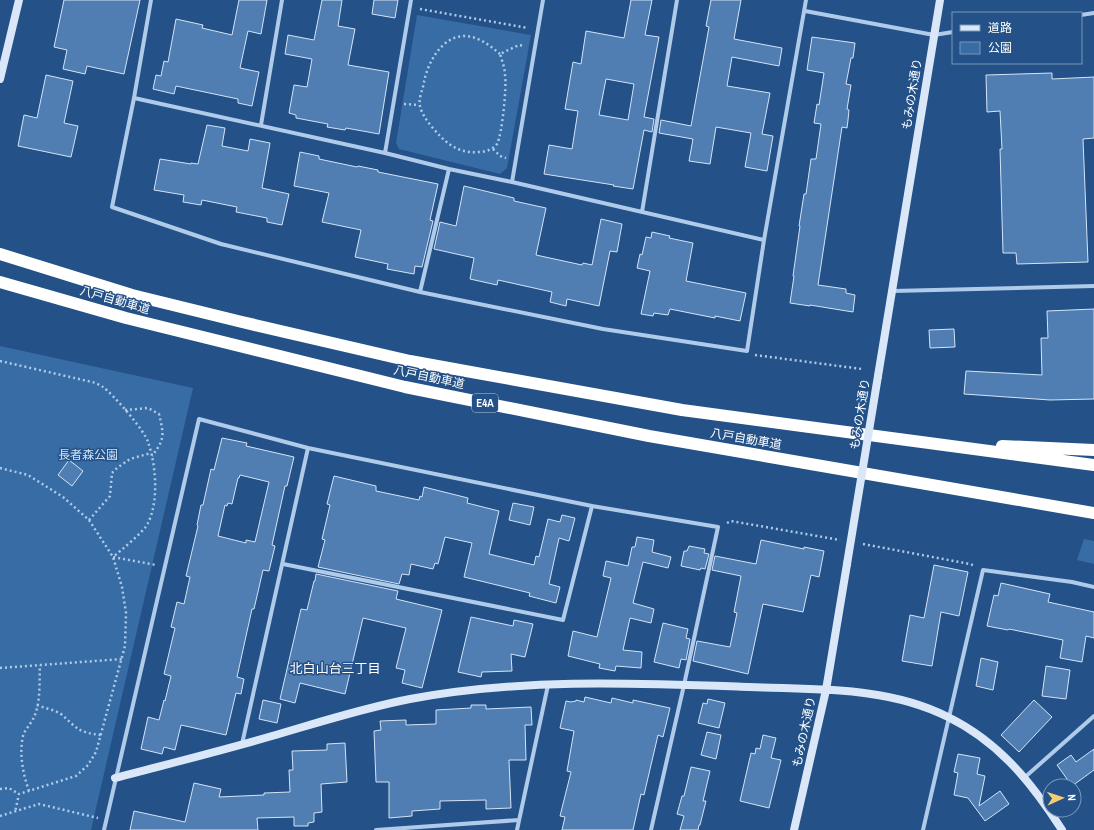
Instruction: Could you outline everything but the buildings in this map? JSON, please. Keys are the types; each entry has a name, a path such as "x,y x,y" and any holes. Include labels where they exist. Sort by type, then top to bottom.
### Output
{"highway":[{"name":"八戸自動車道","path":"0,254 132,295 410,362 682,410 921,442"},
{"name":"八戸自動車道","path":"0,282 133,320 405,387 656,437 976,493"},
{"path":"921,442 1094,450"},
{"path":"921,442 1094,465"},
{"path":"976,493 1094,507"},
{"path":"976,493 1094,513"}],"street":[{"path":"0,80 19,0"},
{"path":"150,0 134,98 112,207 221,244 420,292 603,329 746,351 806,0"},
{"path":"261,125 282,0"},
{"path":"385,153 411,0"},
{"path":"512,182 543,0"},
{"path":"642,212 677,0"},
{"name":"もみの木通り","path":"794,830 826,690 893,292 940,0"},
{"path":"804,11 934,35 952,32"},
{"path":"1082,15 1094,13"},
{"path":"134,98 261,125 764,240"},
{"path":"420,292 449,169"},
{"path":"893,292 1094,286"},
{"path":"104,830 199,419 308,448 592,506 718,527 651,830"},
{"path":"242,745 308,448"},
{"path":"283,564 563,620 592,506"},
{"path":"923,830 983,570 1072,582 1094,587"},
{"path":"115,778 409,699 486,689 548,684 684,685 851,691 887,696 922,706 949,717 992,746 1011,762 1046,805 1062,830"},
{"path":"517,830 548,684"},
{"path":"1024,778 1094,716"},
{"path":"376,830 519,820"}],"path":[{"path":"410,8 538,30"},
{"path":"466,36 480,39 500,54 506,76 503,109 497,143 493,148 484,152 471,153 459,150 449,144 436,132 427,120 419,105 426,73 432,59 448,40 466,36"},
{"path":"500,54 520,45 535,47"},
{"path":"394,103 419,105"},
{"path":"493,148 500,156 516,162"},
{"path":"746,351 754,355 862,369"},
{"path":"0,361 92,382 104,388 125,410 148,441 156,485 154,502 148,524 113,557"},
{"path":"90,520 110,496 112,473 130,459 151,454 161,444 163,430 160,414 148,408 125,410"},
{"path":"0,468 28,475 63,497 90,520 113,557 122,587 126,613 125,646 122,659 102,735 96,752 88,765 76,776 19,794 9,788 0,789"},
{"path":"113,557 164,567"},
{"path":"0,668 122,659"},
{"path":"29,791 24,776 22,756 23,736 34,717 37,705 40,665"},
{"path":"37,705 60,714 79,730 88,734 102,735"},
{"path":"14,812 19,794"},
{"path":"0,816 39,804 106,820"}],"green space":[{"path":"417,15 531,35 507,168 500,174 399,149 396,143"},
{"name":"長者森公園","path":"0,346 193,388 91,830 0,830"},
{"path":"1084,539 1094,541 1094,564 1077,560"}],"district":[{"name":"北白山台三丁目","path":"335,668"}]}
